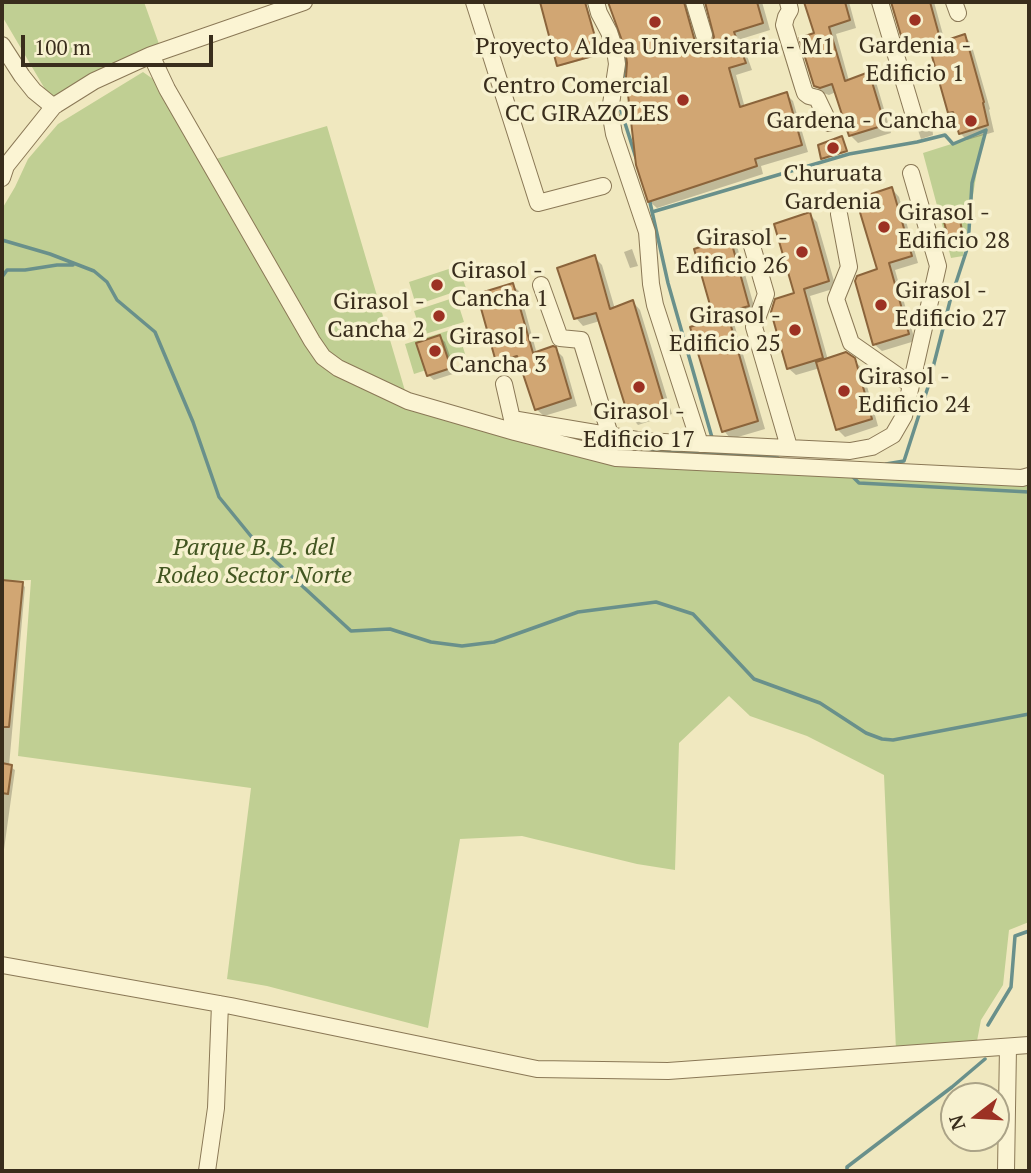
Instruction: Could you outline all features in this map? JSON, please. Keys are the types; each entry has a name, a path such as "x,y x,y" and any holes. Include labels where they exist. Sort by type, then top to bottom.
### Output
{"street":[{"path":"2,178 6,166 56,105 94,80 151,55 304,2"},
{"path":"474,2 538,203 603,186"},
{"path":"596,2 609,32 617,64 610,111 614,134 647,232 655,305 700,444"},
{"path":"694,2 704,35"},
{"path":"788,2 790,10 784,25 803,88 805,93 817,98 830,123"},
{"path":"880,2 915,119"},
{"path":"2,45 34,91 50,104 56,105"},
{"path":"151,55 167,89 312,341 324,357 338,368 408,401 615,458 1022,478 1029,476"},
{"path":"504,384 512,419 643,441 850,452 872,447 893,435 904,416 938,266 911,173"},
{"path":"839,214 849,267 836,299 851,343 911,385"},
{"path":"750,239 766,294 754,327 789,447"},
{"path":"541,285 560,338 581,340 610,435"},
{"path":"2,965 220,1004 537,1069 668,1071 1029,1045"},
{"path":"207,1171 216,1108 220,1004"},
{"path":"1006,1171 1007,1047"}],"green space":[{"path":"2,2 144,2 159,44 52,101 2,16"},
{"name":"Parque B. B. del Rodeo Sector Norte","path":"143,72 167,89 209,161 327,126 408,401 626,453 716,463 1029,470 1029,922 1009,930 1003,985 981,1020 977,1041 896,1050 884,775 807,736 750,716 729,696 679,743 675,870 637,864 522,836 460,839 428,1028 267,986 227,979 251,788 18,756 31,580 2,581 2,209 28,159 58,124"},
{"path":"983,134 963,256 951,258 923,153"},
{"name":"Girasol - Cancha 1","path":"458,266 466,288 416,305 409,282"},
{"name":"Girasol - Cancha 2","path":"456,297 464,322 422,335 414,311"},
{"name":"Girasol - Cancha 3","path":"457,328 466,357 414,374 405,344"}],"building":[{"path":"540,2 585,2 600,54 557,66"},
{"name":"Centro Comercial CC GIRAZOLES","path":"608,2 684,2 694,38 702,45 711,43 714,37 705,2 757,2 763,23 734,32 746,63 729,68 740,107 787,92 802,145 755,159 757,166 648,202 636,165 625,49"},
{"path":"804,2 845,2 850,20 829,27 845,81 869,72 885,125 849,136 832,84 820,88 814,86 799,38 814,33"},
{"path":"891,2 930,2 941,42 965,34 988,125 959,134 953,112 948,113 928,42 905,49"},
{"name":"Churuata Gardenia","path":"842,136 847,151 821,159 818,145"},
{"path":"892,187 912,256 889,263 909,334 873,345 855,281 857,276 877,269 856,199"},
{"path":"958,209 963,236 949,241 942,214"},
{"path":"810,212 829,281 804,289 823,358 787,369 771,312 775,299 794,293 774,224"},
{"path":"730,237 749,306 727,312 758,421 722,432 690,327 714,319 694,249"},
{"path":"595,255 610,309 633,300 665,407 629,418 596,313 574,319 557,268"},
{"path":"513,283 533,353 556,347 571,398 535,410 517,356 496,362 477,294"},
{"path":"440,335 451,368 427,376 416,343"},
{"name":"Girasol - Edificio 24","path":"846,352 855,358 872,419 836,430 816,362"},
{"path":"2,580 23,582 9,727 2,727"},
{"path":"2,763 12,765 8,794 2,793"}],"waterway":[{"path":"622,81 627,61 624,44"},
{"path":"618,101 636,158"},
{"path":"652,212 849,154 945,135 953,144 986,130 972,183 968,246 950,301 928,387 904,461 886,464"},
{"path":"649,198 668,283 713,441"},
{"path":"2,240 94,271 107,282 117,300 155,332 193,422 219,497 259,546 351,631 390,629 431,642 462,646 494,642 578,612 656,602 693,614 754,679 820,703 866,733 882,739 893,740 1029,714"},
{"path":"2,277 7,270 73,265"},
{"path":"650,449 778,458"},
{"path":"851,475 859,483 1029,492"},
{"path":"988,1025 1011,987 1015,936 1029,931"},
{"path":"847,1171 847,1167 985,1059"}],"place":[{"name":"Gardenia - Edificio 1","path":"915,20"},
{"name":"Proyecto Aldea Universitaria - M1","path":"655,22"},
{"name":"Centro Comercial CC GIRAZOLES","path":"683,100"},
{"name":"Gardena - Cancha","path":"971,121"},
{"name":"Churuata Gardenia","path":"833,148"},
{"name":"Girasol - Edificio 28","path":"884,227"},
{"name":"Girasol - Edificio 26","path":"802,252"},
{"name":"Girasol - Cancha 1","path":"437,285"},
{"name":"Girasol - Edificio 27","path":"881,305"},
{"name":"Girasol - Cancha 2","path":"439,316"},
{"name":"Girasol - Edificio 25","path":"795,330"},
{"name":"Girasol - Cancha 3","path":"435,351"},
{"name":"Girasol - Edificio 17","path":"639,387"},
{"name":"Girasol - Edificio 24","path":"844,391"}]}
